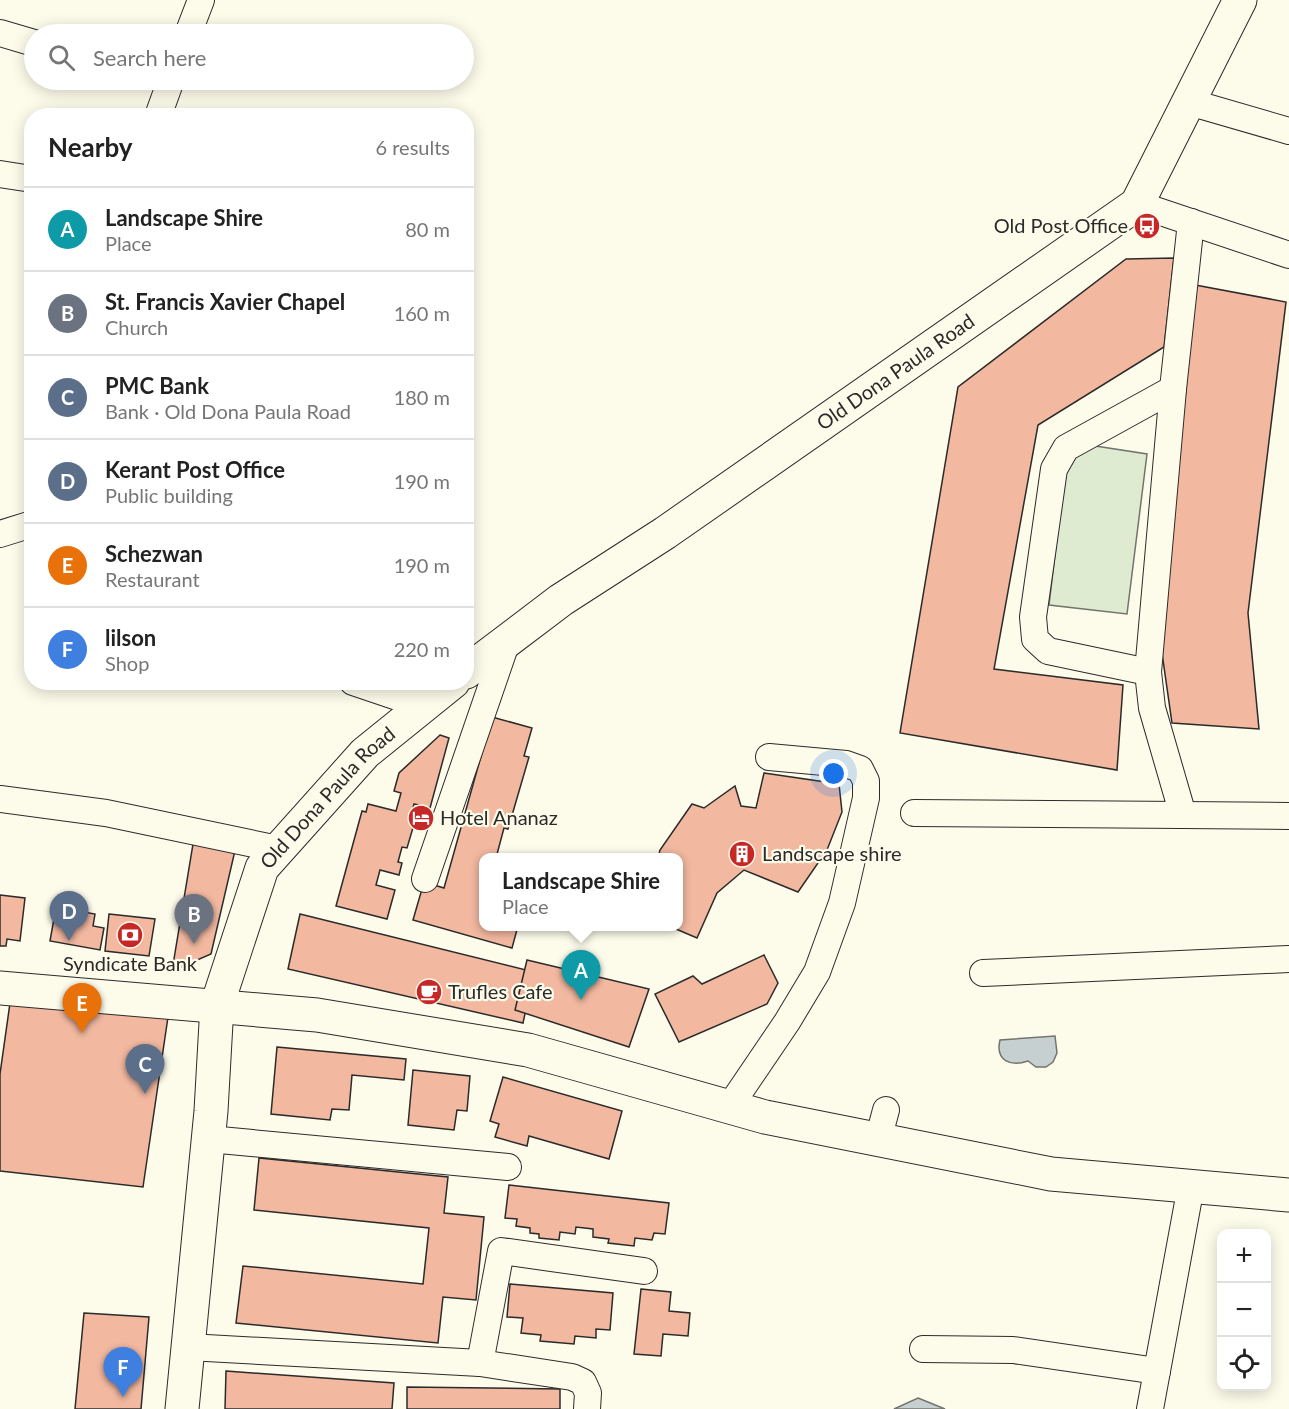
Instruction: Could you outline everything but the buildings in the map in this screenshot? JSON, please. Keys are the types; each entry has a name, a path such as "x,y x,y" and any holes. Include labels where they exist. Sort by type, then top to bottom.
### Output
{"main road":[{"name":"Old Dona Paula Road","path":"474,666 561,600 665,533 1137,204 1240,0"},
{"name":"Old Dona Paula Road","path":"182,1409 209,1139 217,1005 262,867 365,753 443,690"},
{"path":"0,988 317,1015 528,1050 765,1117 882,1125 1051,1174 1289,1195"}],"street":[{"path":"192,24 201,0"},
{"path":"0,33 24,40"},
{"path":"159,108 162,90"},
{"path":"1189,102 1289,131"},
{"path":"0,174 24,178"},
{"path":"1137,204 1289,255"},
{"path":"1183,815 1152,708 1148,672 1173,389 1191,222"},
{"path":"1148,672 1048,651 1035,639 1033,617 1054,469 1066,448 1173,389"},
{"path":"0,534 24,526"},
{"path":"425,879 507,641"},
{"path":"377,690 424,706"},
{"path":"730,1106 787,1022 817,972 842,903 866,798 867,782 860,770 846,764 769,757"},
{"path":"0,799 106,813 278,849"},
{"path":"914,813 1289,816"},
{"path":"983,973 1289,959"},
{"path":"209,1139 508,1167"},
{"path":"1149,1409 1191,1186"},
{"path":"480,1363 501,1251 644,1271"},
{"path":"188,1347 480,1363 583,1382 588,1393 587,1409"},
{"path":"923,1349 1013,1350 1156,1371"}],"green space":[{"path":"1089,445 1147,454 1127,614 1049,605 1066,463"}],"shaded area":[{"path":"1055,1036 1057,1053 1053,1062 1046,1067 1036,1067 1028,1061 1010,1063 1000,1053 1000,1040"},
{"path":"918,1398 945,1409 894,1409"}],"place":[{"name":"Old Post Office","path":"1147,226"},
{"name":"Hotel Ananaz","path":"421,818"},
{"name":"Landscape shire","path":"742,854"},
{"name":"Syndicate Bank","path":"130,935"},
{"name":"Kerant Post Office","path":"69,941"},
{"name":"St. Francis Xavier Chapel","path":"194,944"},
{"name":"Trufles Cafe","path":"429,992"},
{"name":"Landscape Shire","path":"581,1000"},
{"name":"Schezwan","path":"82,1033"},
{"name":"PMC Bank","path":"145,1094"},
{"name":"lilson","path":"123,1397"}]}
